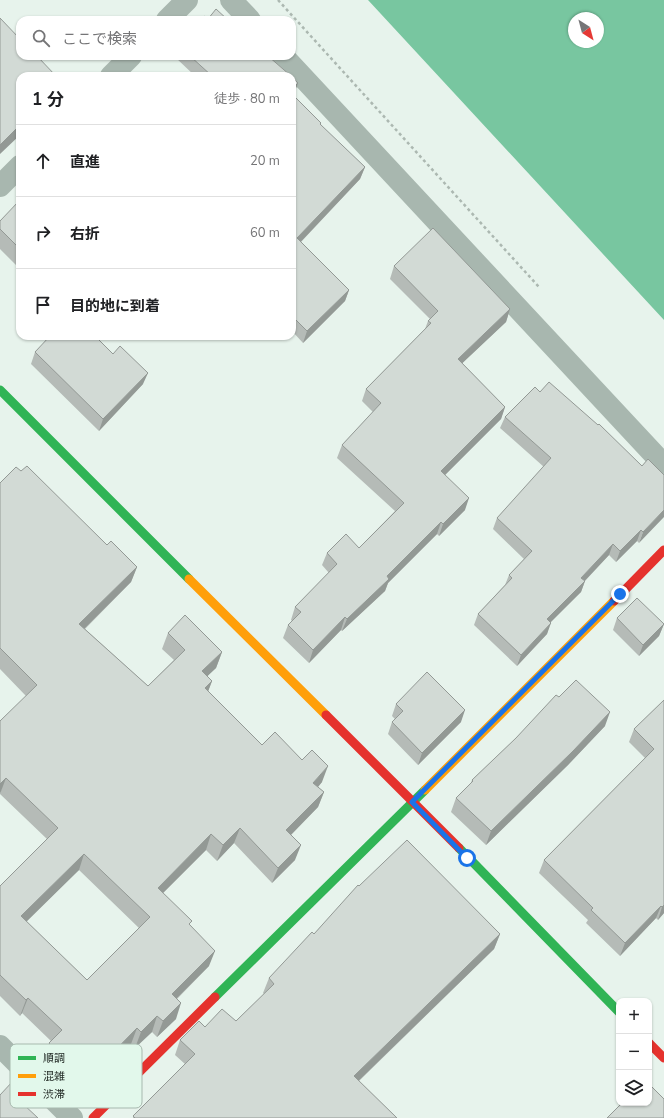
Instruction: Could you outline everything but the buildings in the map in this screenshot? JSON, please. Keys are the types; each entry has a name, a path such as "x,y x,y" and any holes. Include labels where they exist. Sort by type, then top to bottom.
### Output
{"street":[{"path":"171,16 187,0"},
{"path":"231,0 246,16"},
{"path":"115,72 127,60"},
{"path":"287,60 664,465"},
{"path":"0,186 16,170"},
{"path":"0,390 412,802 616,1009"},
{"path":"142,1069 664,550"},
{"path":"0,1046 10,1056"},
{"path":"652,1046 664,1058"},
{"path":"62,1108 72,1118"},
{"path":"93,1118 103,1108"}],"path":[{"path":"278,0 293,16"},
{"path":"296,20 541,290"}],"shaded area":[{"path":"368,0 664,0 664,320"}],"traffic: fast":[{"path":"0,390 189,579"},
{"path":"215,997 425,790"},
{"path":"459,848 616,1009"}],"traffic: slow":[{"path":"189,579 326,715"},
{"path":"425,790 614,601"}],"traffic: jam":[{"path":"614,601 664,550"},
{"path":"326,715 459,848"},
{"path":"142,1069 215,997"},
{"path":"652,1046 664,1058"},
{"path":"93,1118 103,1108"}],"route":[{"path":"467,858 412,802 620,594"}]}
